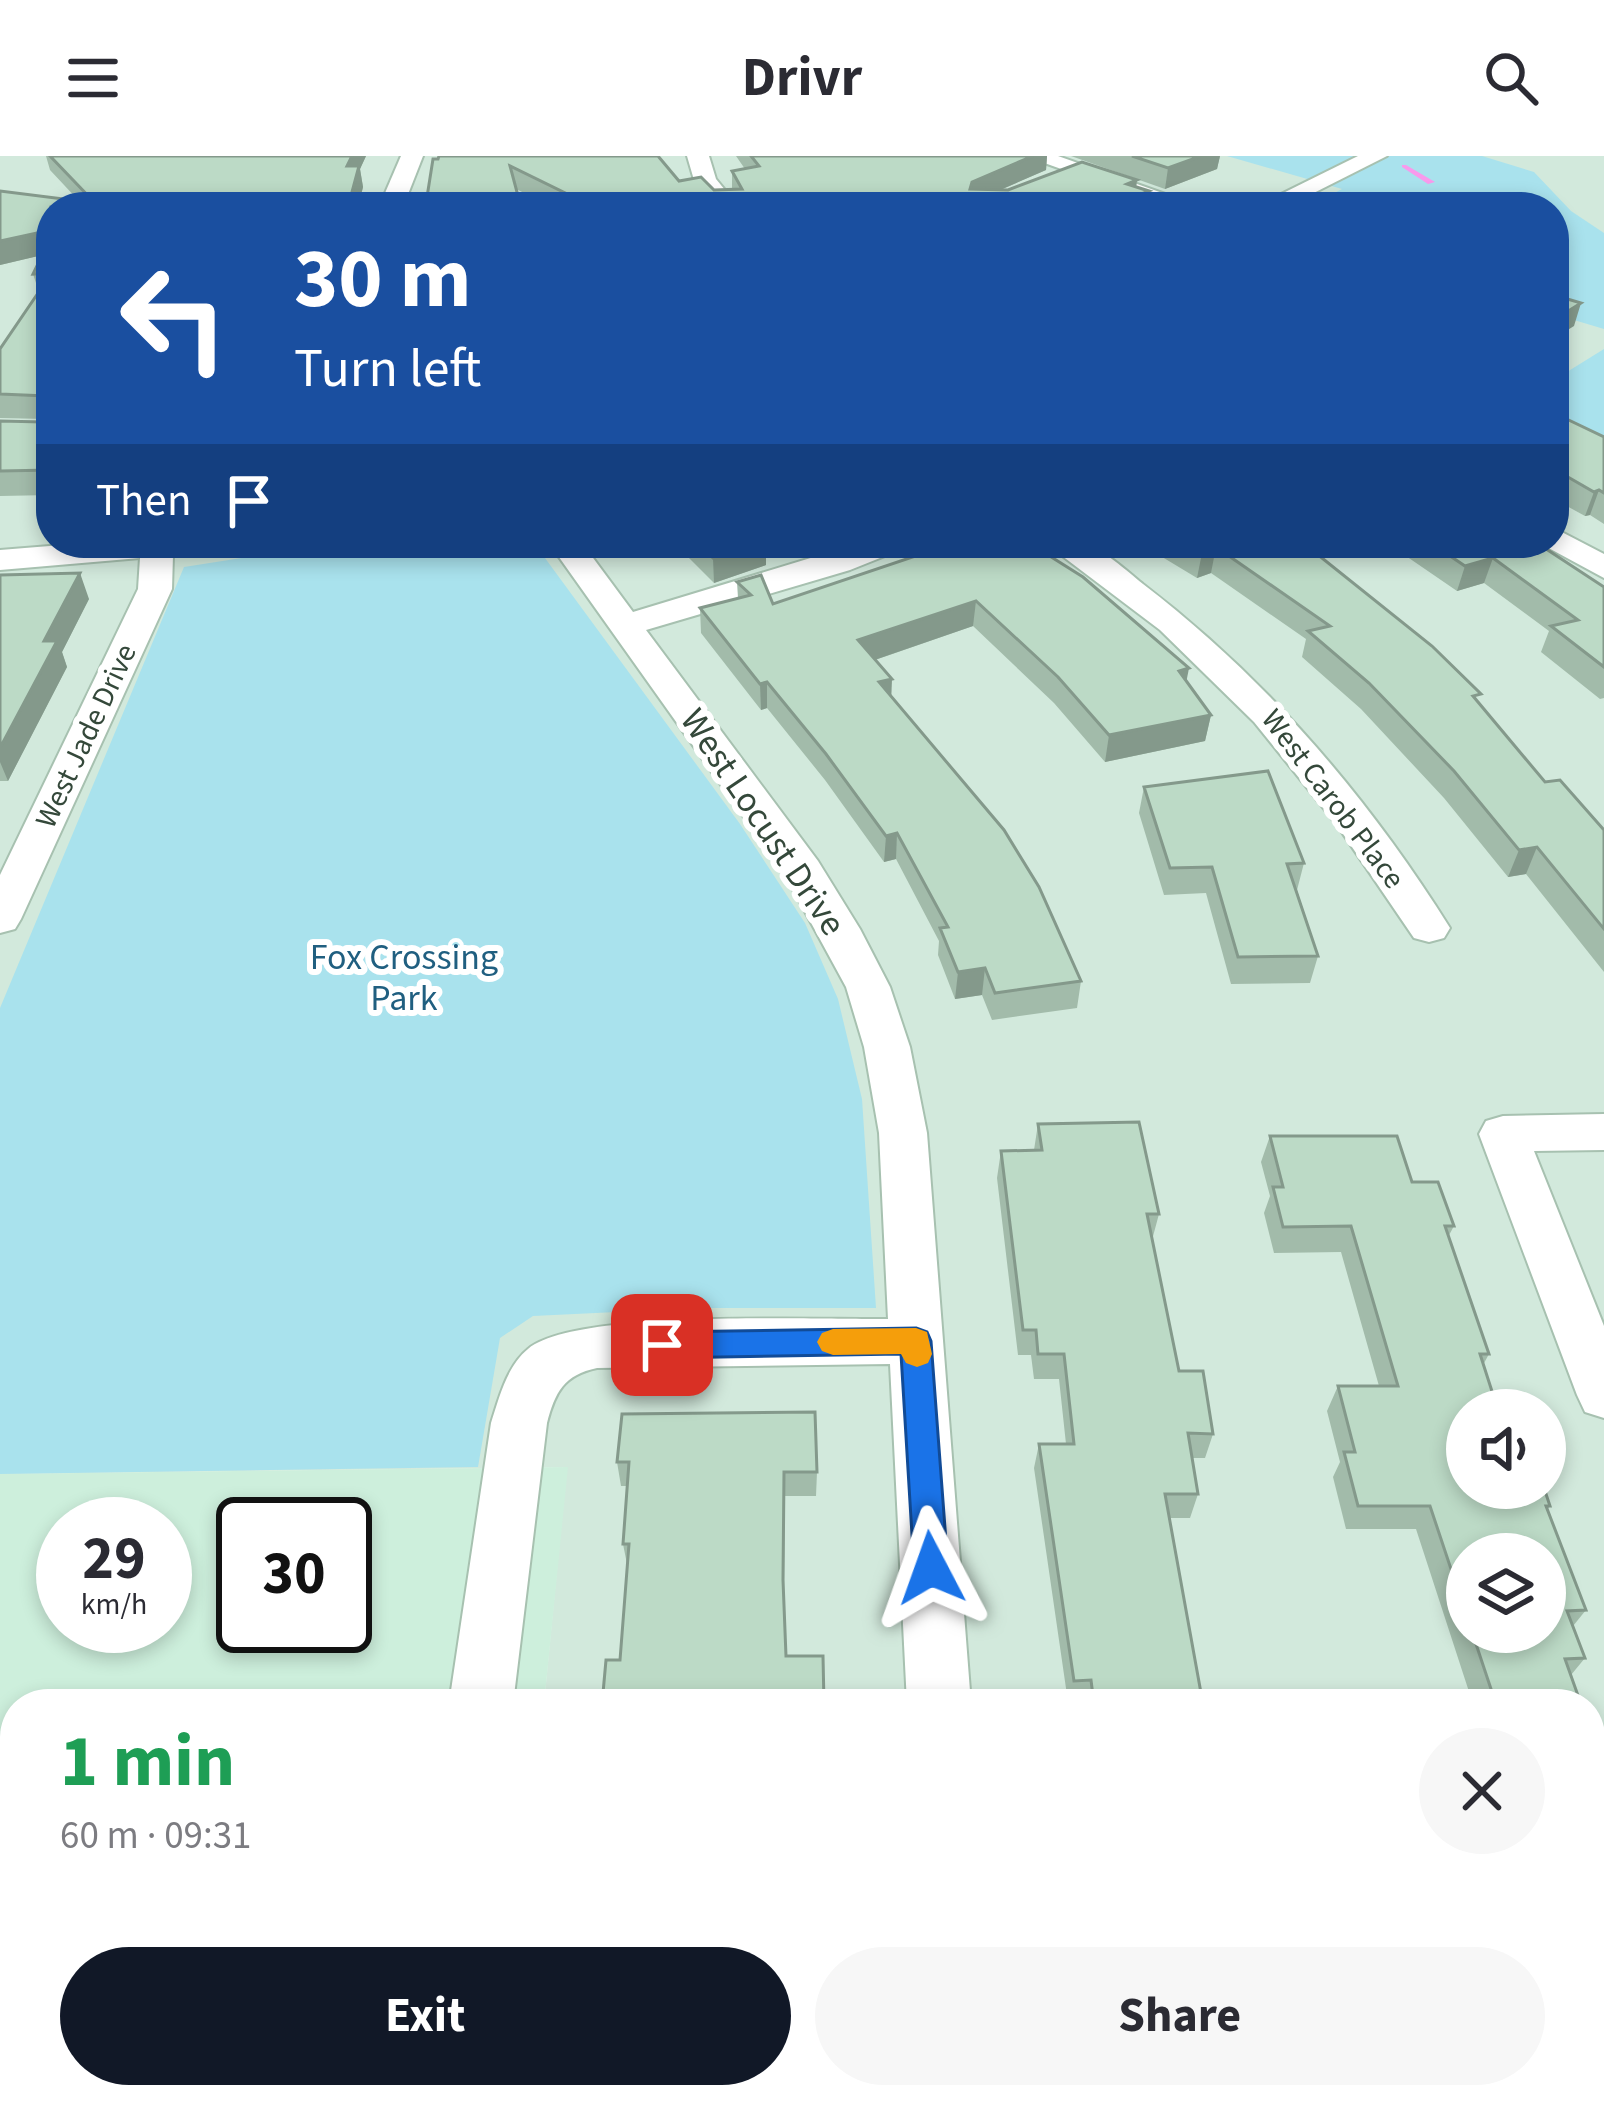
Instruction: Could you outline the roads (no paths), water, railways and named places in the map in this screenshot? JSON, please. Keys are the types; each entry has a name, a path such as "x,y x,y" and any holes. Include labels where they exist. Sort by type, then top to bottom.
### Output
{"street":[{"path":"397,192 412,156"},
{"path":"698,156 705,180 715,192"},
{"path":"1036,156 1142,192"},
{"path":"1299,192 1376,156"},
{"path":"1041,184 1075,171"},
{"path":"1569,547 1604,568"},
{"path":"0,560 36,558"},
{"name":"West Jade Drive","path":"0,919 155,590 157,558"},
{"name":"West Locust Drive","path":"576,558 802,870 868,987 903,1132 938,1689"},
{"path":"625,625 851,558"},
{"name":"West Carob Place","path":"1086,558 1112,574 1245,686 1350,809 1429,928"},
{"path":"1604,1132 1503,1133 1604,1395"},
{"path":"483,1689 519,1424 528,1388 546,1363 568,1350 597,1346 916,1341"}],"waterway":[{"path":"1404,166 1431,182"}],"park label":[{"name":"Fox Crossing Park","path":"404,978"}]}
